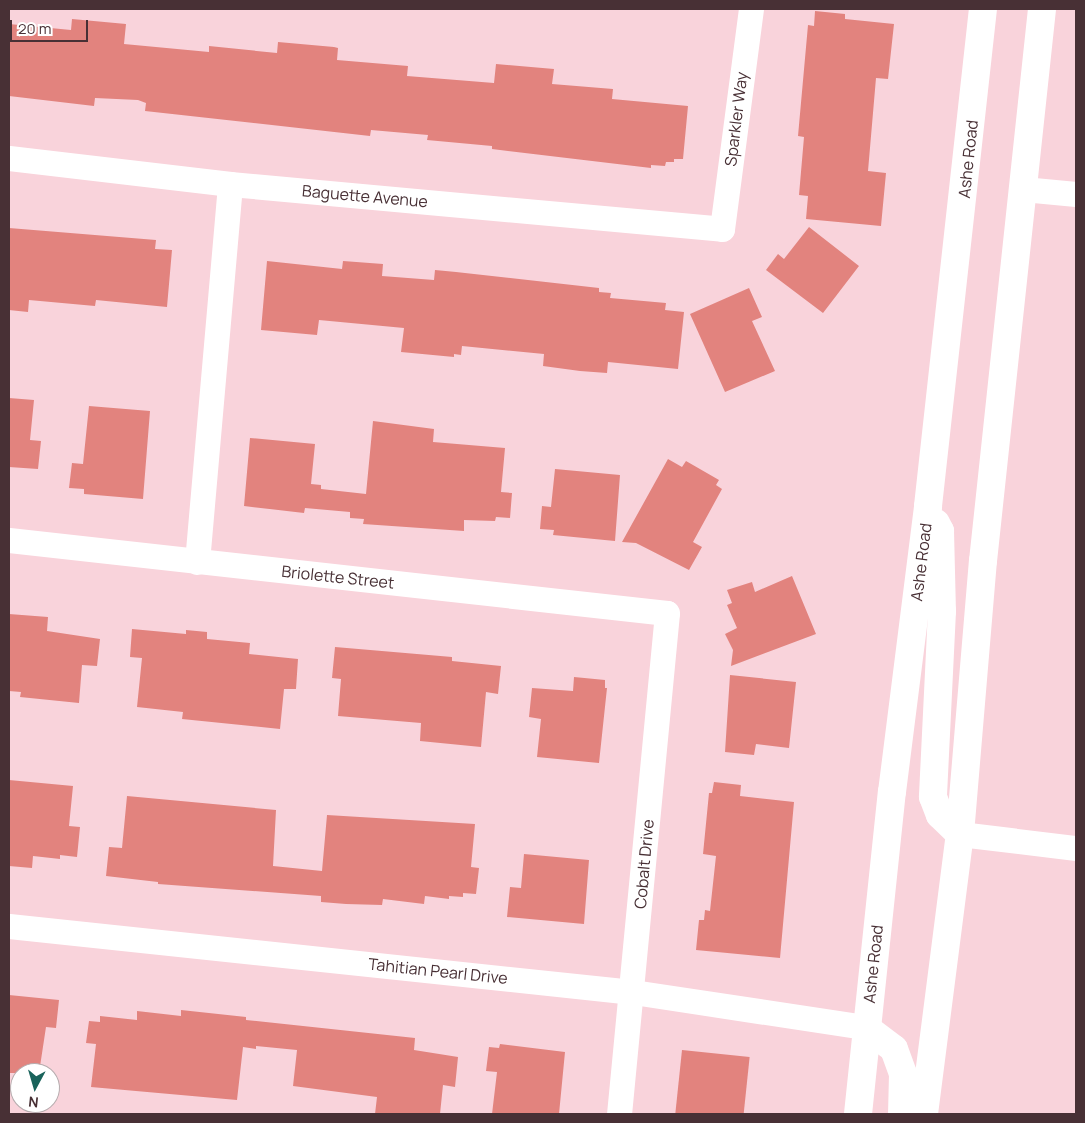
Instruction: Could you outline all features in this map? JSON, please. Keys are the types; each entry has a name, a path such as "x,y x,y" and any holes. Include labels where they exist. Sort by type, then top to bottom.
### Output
{"main road":[{"name":"Ashe Road","path":"858,1114 866,1027 928,506 983,9"},
{"path":"924,1114 960,834 983,561 1042,9"},
{"path":"928,506 940,530 941,602 933,797 940,815 960,834"},
{"path":"866,1027 894,1049 903,1074 902,1114"}],"street":[{"name":"Sparkler Way","path":"722,229 751,9"},
{"name":"Baguette Avenue","path":"9,158 230,184 722,229"},
{"path":"197,562 230,184"},
{"path":"1022,189 1076,194"},
{"name":"Briolette Street","path":"9,540 667,613"},
{"name":"Cobalt Drive","path":"619,1114 633,992 667,613"},
{"path":"960,834 1076,848"},
{"name":"Tahitian Pearl Drive","path":"9,926 633,992 866,1027"}],"building":[{"path":"815,11 845,14 845,19 894,24 888,79 876,78 868,171 886,173 881,226 806,219 808,196 799,195 804,137 798,136 808,25 814,26"},
{"path":"72,19 126,24 124,44 209,52 209,46 277,53 278,42 334,47 338,48 337,60 408,66 407,76 494,83 496,64 554,69 552,84 613,89 612,99 688,106 683,159 674,159 674,162 666,162 665,166 651,165 651,168 492,149 492,146 427,140 428,135 371,130 370,136 145,111 146,103 138,100 95,98 94,106 9,96 9,24 71,30"},
{"path":"809,227 859,266 823,313 766,270 778,254 784,259"},
{"path":"9,228 156,240 155,249 172,250 167,307 96,300 95,306 29,300 28,312 9,310"},
{"path":"267,261 342,269 343,261 383,264 382,276 434,280 435,270 599,288 599,292 611,293 610,298 666,303 665,310 684,312 678,369 608,362 607,373 580,371 543,366 544,354 462,346 461,355 454,354 454,357 401,352 404,328 319,320 317,335 261,330"},
{"path":"749,288 762,317 752,321 775,371 725,392 690,314"},
{"path":"9,398 34,400 30,440 41,441 38,469 9,467"},
{"path":"89,406 150,411 143,499 84,494 84,489 69,488 72,463 83,464"},
{"path":"373,421 434,429 433,442 505,448 501,492 512,493 510,518 496,517 495,521 464,520 464,531 363,524 364,519 350,518 350,512 305,508 304,513 244,506 250,438 315,444 311,484 321,485 321,489 366,494"},
{"path":"668,459 682,467 686,461 719,480 716,485 722,489 693,542 702,547 689,570 636,543 622,542"},
{"path":"555,469 620,475 615,541 553,535 554,530 540,529 542,506 551,507"},
{"path":"792,576 816,634 731,666 733,650 725,634 737,628 727,605 732,603 727,590 752,582 755,592"},
{"path":"9,614 48,617 47,631 100,639 97,666 82,665 79,703 20,697 21,692 9,691"},
{"path":"132,629 186,634 186,630 207,632 207,639 250,643 249,654 298,659 296,689 284,689 280,729 182,719 183,712 137,707 142,658 130,657"},
{"path":"335,647 452,657 452,661 501,666 498,694 486,692 481,747 420,741 421,723 338,716 341,679 332,678"},
{"path":"730,675 796,682 789,748 756,744 754,755 725,752"},
{"path":"574,677 605,680 605,688 607,688 599,763 537,757 541,719 529,717 532,688 573,691"},
{"path":"9,780 73,786 69,826 80,827 77,857 60,855 60,859 33,856 32,868 9,866"},
{"path":"714,782 741,785 740,796 794,802 780,958 696,950 699,920 704,920 705,910 710,911 716,856 703,854 709,793 712,793"},
{"path":"127,796 276,810 273,866 322,871 327,815 475,824 471,867 479,868 476,894 463,893 463,897 449,896 449,899 425,896 424,904 383,899 382,905 346,904 321,902 321,896 158,884 158,882 106,876 109,847 122,848"},
{"path":"524,854 589,860 584,924 507,917 510,887 521,888"},
{"path":"9,995 59,1000 56,1028 46,1027 41,1063 10,1063 9,1073"},
{"path":"181,1010 246,1017 246,1020 415,1038 414,1050 458,1057 455,1087 443,1085 440,1114 375,1114 377,1097 293,1086 297,1050 256,1046 256,1049 243,1047 237,1100 91,1087 96,1044 86,1043 89,1021 100,1022 100,1016 137,1020 137,1011 181,1016"},
{"path":"500,1044 565,1052 559,1114 492,1114 497,1072 486,1071 489,1047 499,1048"},
{"path":"682,1050 750,1057 744,1114 675,1114"}]}
